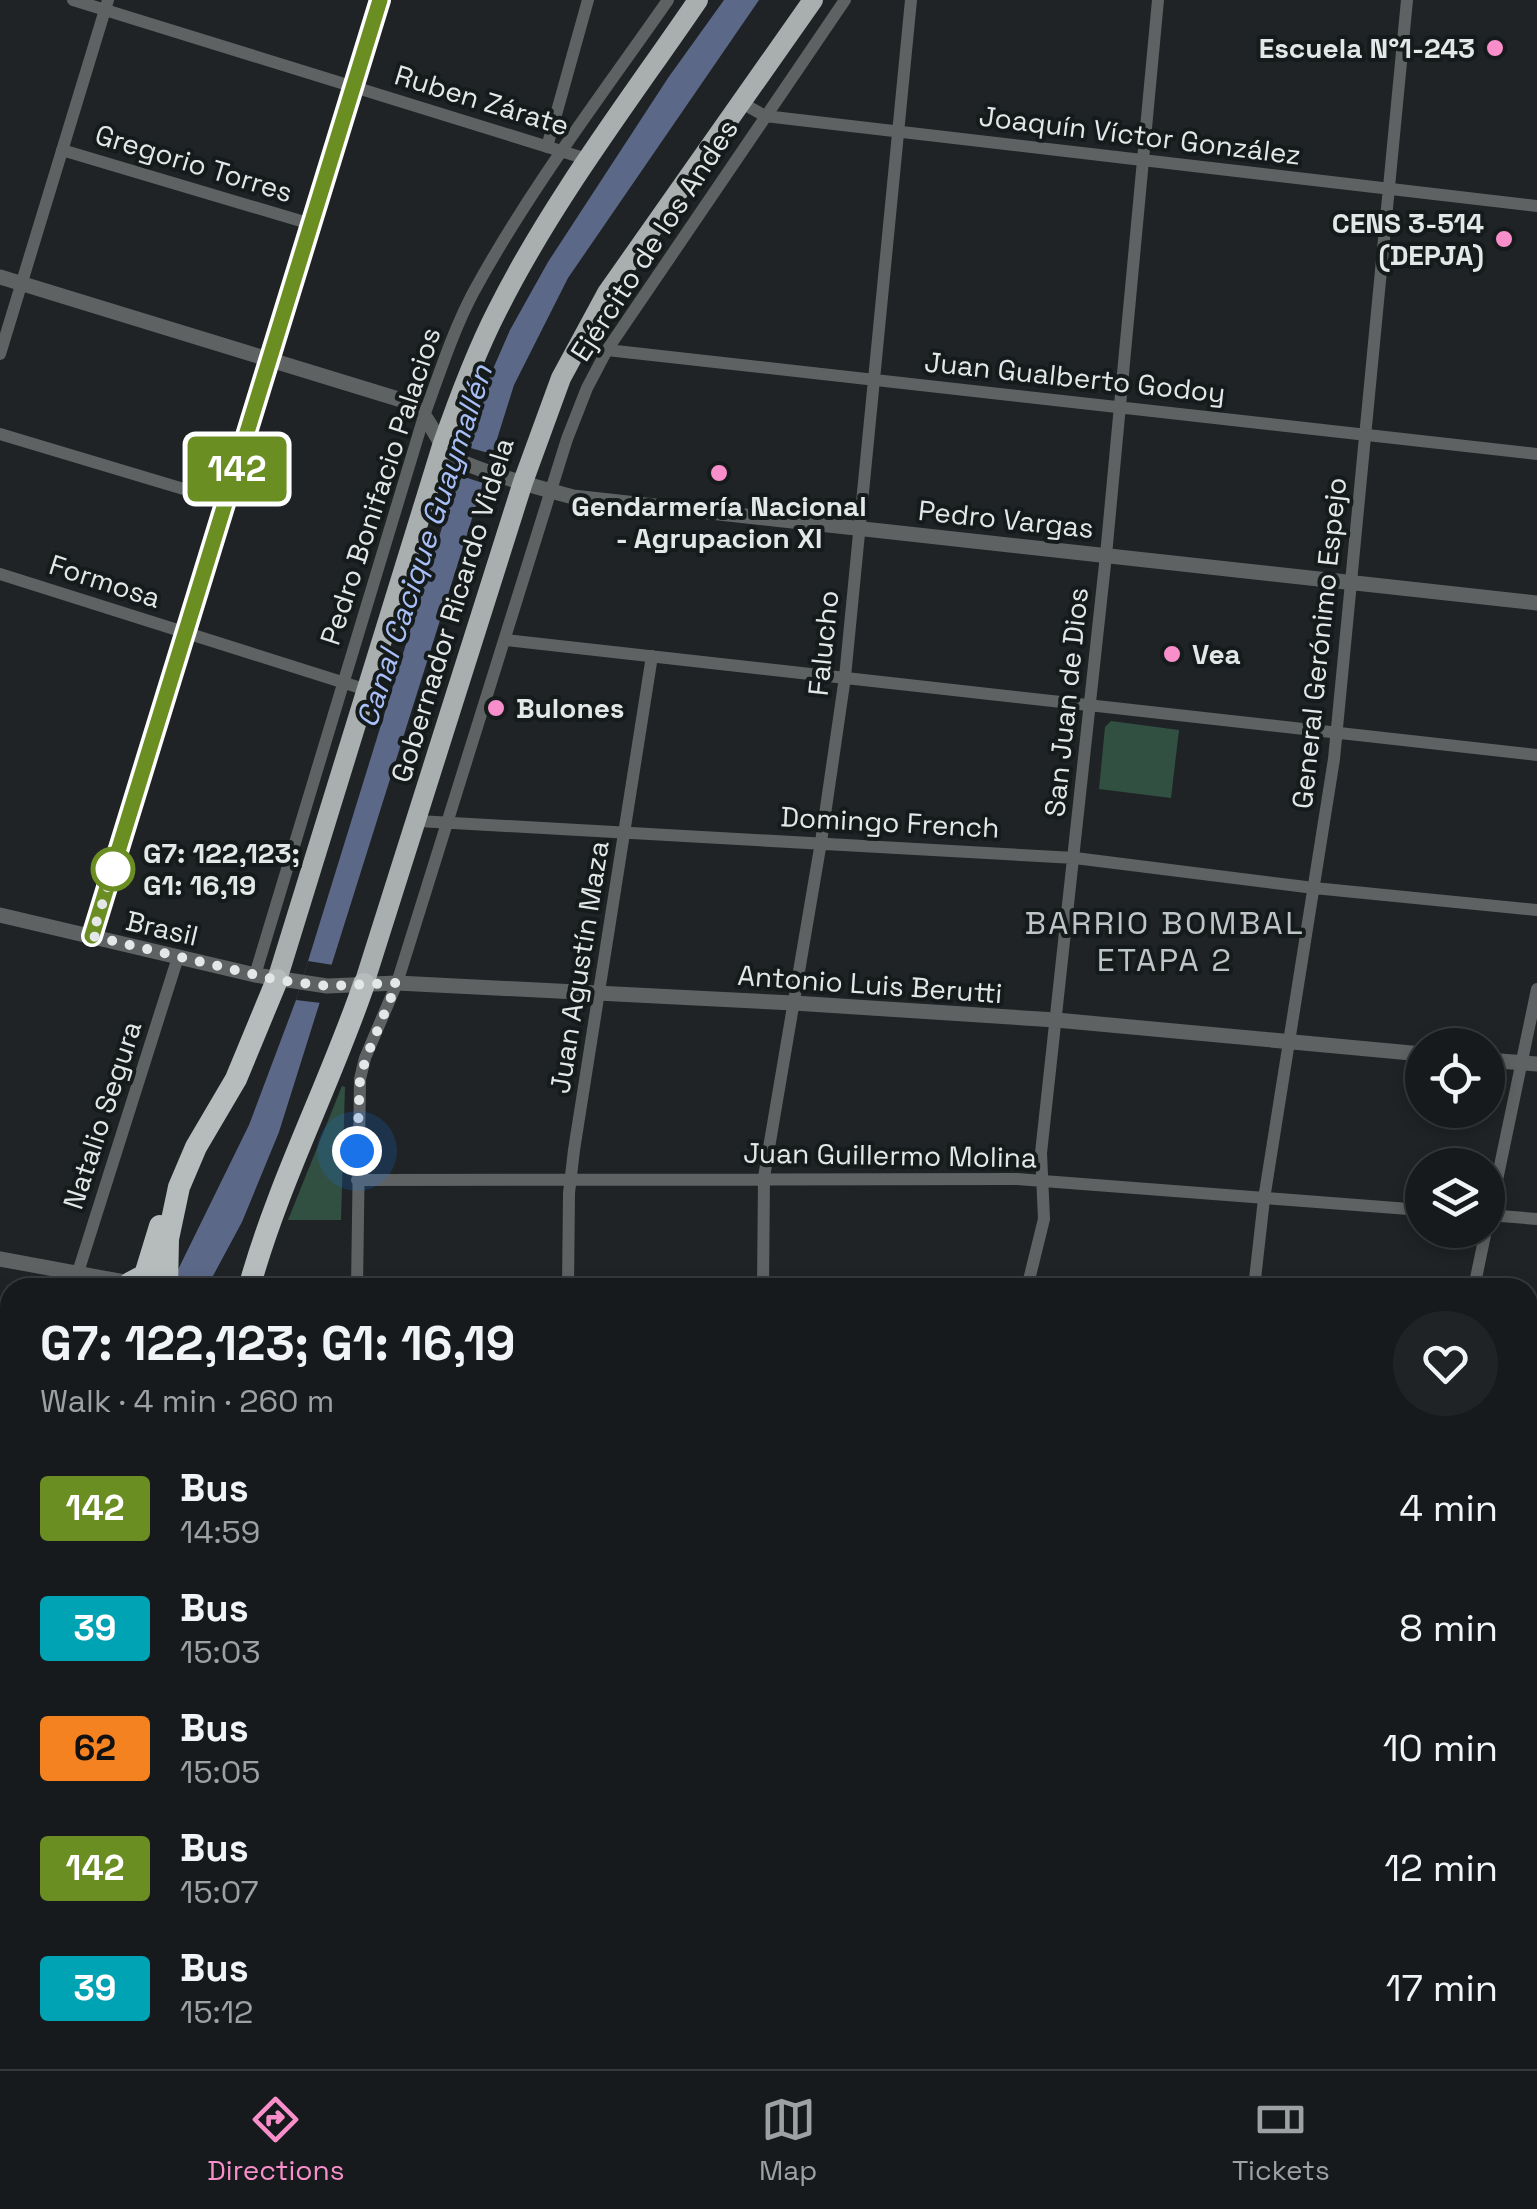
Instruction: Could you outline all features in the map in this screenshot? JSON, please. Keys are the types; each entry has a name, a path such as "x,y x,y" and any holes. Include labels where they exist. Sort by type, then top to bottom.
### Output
{"highway":[{"name":"Gobernador Ricardo Videla","path":"166,1278 168,1239 178,1187 236,1079 266,977 366,690 470,369 498,308 590,160 698,0"},
{"name":"Gobernador Ricardo Videla","path":"253,1278 280,1196 341,1051 364,984 554,395 607,292 812,0"},
{"path":"139,1278 145,1275 166,1208 178,1187"}],"street":[{"name":"Ruben Zárate","path":"74,0 107,5 590,160"},
{"path":"92,936 380,0"},
{"path":"547,146 588,0"},
{"name":"Pedro Bonifacio Palacios","path":"266,977 343,683 451,340 472,296 562,151 668,0"},
{"name":"Ejército de los Andes","path":"357,1278 360,1079 397,983 587,388 607,350 844,0"},
{"name":"Falucho","path":"763,1278 764,1177 845,677 911,0"},
{"name":"San Juan de Dios","path":"1030,1278 1044,1220 1041,1152 1091,704 1158,0"},
{"name":"General Gerónimo Espejo","path":"1255,1278 1337,732 1407,0"},
{"path":"0,354 107,5"},
{"name":"Joaquín Víctor González","path":"742,102 766,116 1537,206"},
{"name":"Gregorio Torres","path":"62,150 311,224"},
{"path":"0,277 408,402 425,413 442,446"},
{"name":"Juan Gualberto Godoy","path":"607,350 1537,454"},
{"path":"0,434 227,502"},
{"name":"Pedro Vargas","path":"442,446 474,466 573,497 1537,604"},
{"name":"Formosa","path":"1,578 366,690"},
{"path":"505,640 1537,754"},
{"name":"Juan Agustín Maza","path":"568,1278 570,1180 652,656"},
{"name":"Domingo French","path":"418,821 1075,858 1314,888 1537,910"},
{"name":"Brasil","path":"0,916 266,977 314,984"},
{"name":"Natalio Segura","path":"77,1278 178,957"},
{"name":"Antonio Luis Berutti","path":"314,984 397,983 794,1003 1056,1020 1405,1053"},
{"path":"1505,1155 1529,1063 1537,989"},
{"name":"Juan Guillermo Molina","path":"357,1180 764,1177 1042,1182 1405,1209"},
{"path":"1505,1221 1537,1220"},
{"path":"1476,1278 1482,1248"},
{"path":"0,1259 69,1278"}],"green space":[{"path":"1111,721 1179,730 1171,798 1099,789 1105,727"},
{"path":"342,1086 345,1087 341,1220 288,1220"}],"water":[{"path":"724,0 759,0 568,278 514,385 279,1132 242,1222 212,1278 174,1278 249,1125 296,1000 486,385 510,330 548,262"}],"pier":[{"path":"467,447 492,454 483,483 458,475"},
{"path":"308,961 333,965 321,1003 296,1000"}],"bus line":[{"name":"142","path":"92,936 380,0"}],"place":[{"name":"Escuela N°1-243","path":"1495,48"},
{"name":"CENS 3-514 (DEPJA)","path":"1504,239"},
{"name":"Gendarmería Nacional - Agrupacion XI","path":"719,473"},
{"name":"Vea","path":"1172,654"},
{"name":"Bulones","path":"496,708"},
{"name":"G7: 122,123; G1: 16,19","path":"113,869"}],"district":[{"name":"BARRIO BOMBAL ETAPA 2","path":"1165,942"}],"route":[{"path":"113,869 116,861 92,936 277,980 327,986 397,983 360,1079 357,1151"}],"water label":[{"name":"Canal Cacique Guaymallén","path":"424,546"}]}
